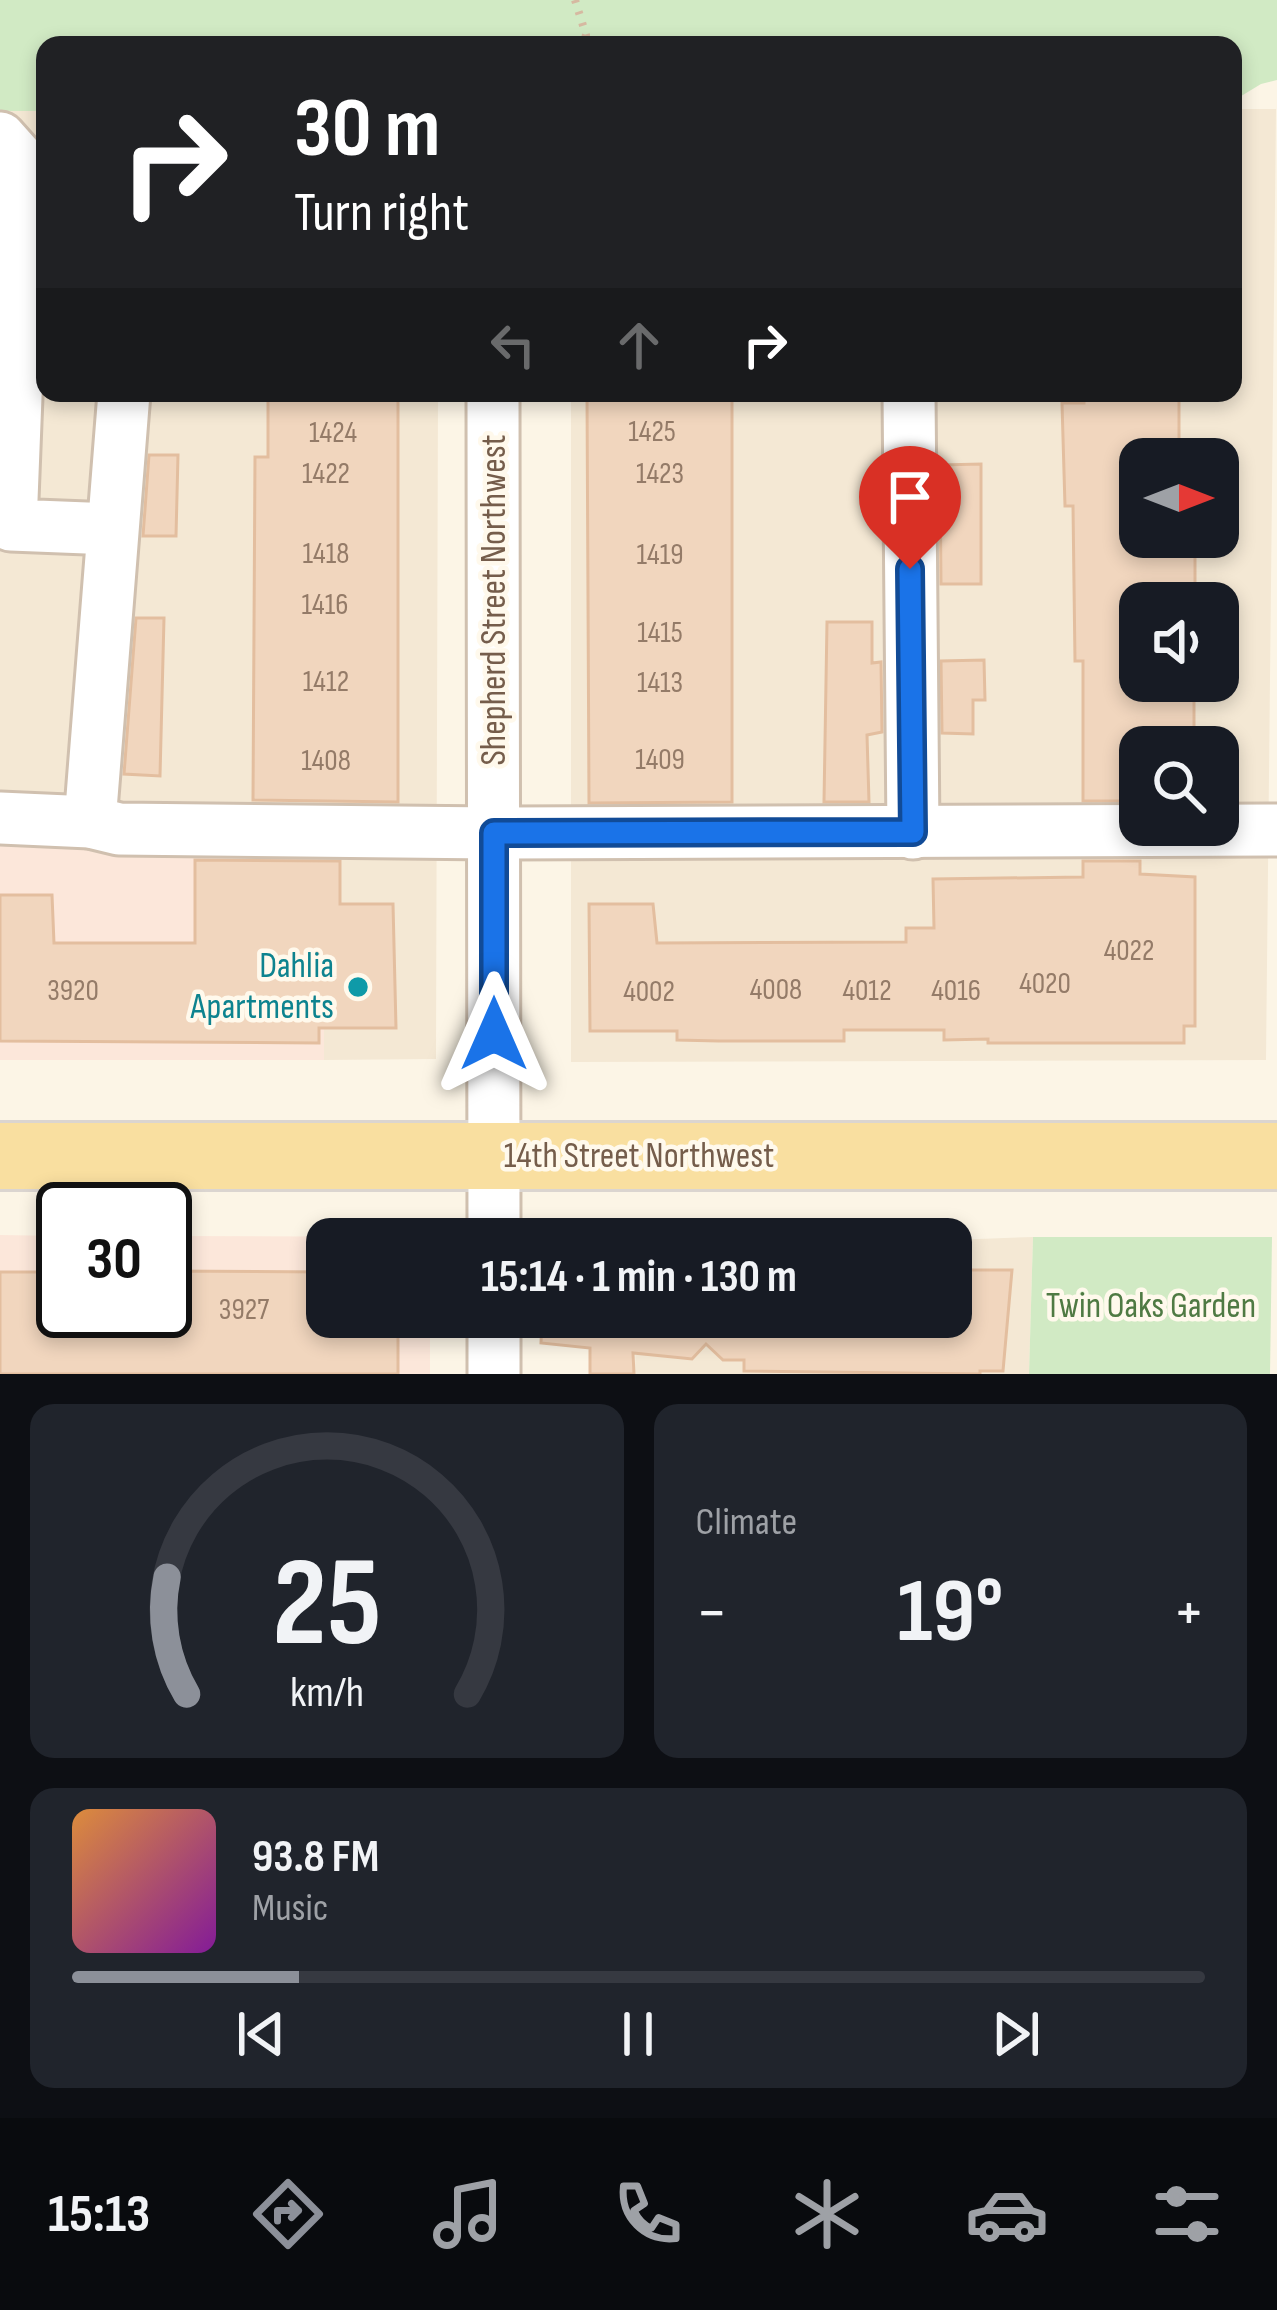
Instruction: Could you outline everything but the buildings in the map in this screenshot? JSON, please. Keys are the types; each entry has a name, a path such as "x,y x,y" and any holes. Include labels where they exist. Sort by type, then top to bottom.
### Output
{"main road":[{"name":"14th Street Northwest","path":"0,1156 1277,1156"}],"street":[{"path":"0,138 25,166 11,525 112,529"},
{"path":"90,821 123,402"},
{"name":"Shepherd Street Northwest","path":"493,402 494,1218"},
{"path":"909,402 913,832"},
{"path":"0,818 90,821 119,829 494,833 1277,830"},
{"path":"494,1338 494,1374"}],"path":[{"path":"575,0 586,36"}],"shaded area":[{"path":"1242,109 1276,109 1266,1060 571,1062 571,402 1242,402"},
{"path":"0,111 36,111 36,402 438,402 436,1059 324,1060 323,846 0,843"},
{"path":"0,843 324,846 324,1060 0,1060"},
{"path":"0,1235 36,1236 36,1338 192,1338 192,1236 306,1237 306,1338 430,1338 430,1374 0,1374"},
{"path":"1033,1237 1029,1374 635,1374 636,1338 972,1338 972,1239"}],"green space":[{"path":"0,0 1277,0 1277,80 1242,96 1242,36 36,36 36,111 0,111"},
{"name":"Twin Oaks Garden","path":"1033,1237 1272,1237 1270,1374 1029,1374"}],"place":[{"name":"Dahlia Apartments","path":"358,987"}],"route":[{"path":"494,1034 494,833 913,832 910,569"}]}
